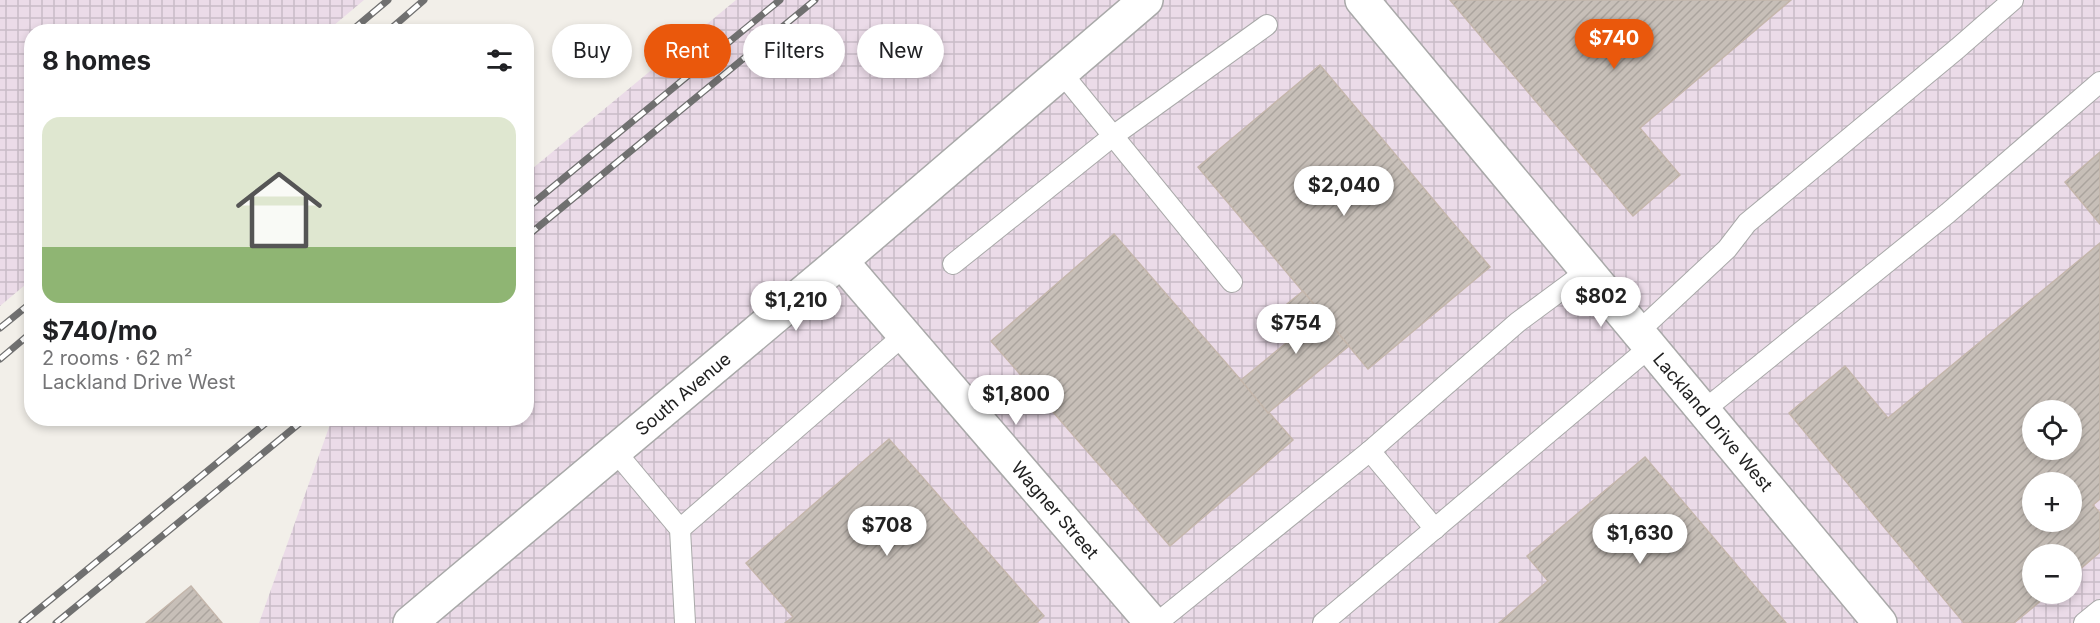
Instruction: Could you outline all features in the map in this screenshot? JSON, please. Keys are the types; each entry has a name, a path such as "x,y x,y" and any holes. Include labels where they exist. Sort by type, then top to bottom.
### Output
{"street":[{"name":"South Avenue","path":"410,623 841,261 1146,0"},
{"name":"Lackland Drive West","path":"1362,0 1880,623"},
{"name":"Wagner Street","path":"841,261 1152,623"}],"lane":[{"path":"1323,623 1435,529 1644,340 1727,249 1747,223 2013,0"},
{"path":"953,264 1113,135 1267,25"},
{"path":"1061,72 1232,282"},
{"path":"1703,411 1948,213 2100,82"},
{"path":"1156,623 1370,451 1518,321 1587,272"},
{"path":"680,529 904,335"},
{"path":"615,451 680,529 685,623"},
{"path":"1370,451 1435,529"},
{"path":"2084,623 2100,609"}],"shaded area":[{"path":"0,0 364,0 335,24 24,24 24,286 0,306"},
{"path":"736,0 2100,0 2100,623 259,623 329,426 534,426 534,167 644,76 644,78 731,78 731,24 707,24"}],"building":[{"path":"1450,0 1791,0 1640,128 1680,175 1633,216"},
{"path":"1320,65 1490,267 1368,369 1198,167"},
{"path":"2100,152 2100,224 2065,182"},
{"path":"1114,234 1293,440 1170,546 991,341"},
{"path":"2100,243 2100,499 2093,505 2100,513 2100,552 2082,567 2082,544 2022,544 2022,604 2037,604 2014,623 1964,623 1789,413 1845,366 1888,418"},
{"path":"1303,291 1349,346 1268,413 1241,380 1301,331 1282,308"},
{"path":"889,439 1044,616 1036,623 785,623 793,617 746,563"},
{"path":"1645,457 1786,623 1499,623 1548,581 1527,556"},
{"path":"191,586 222,623 146,623"}],"railway":[{"path":"360,24 388,0"},
{"path":"396,24 424,0"},
{"path":"534,202 780,0"},
{"path":"534,230 815,0"},
{"path":"0,328 24,308"},
{"path":"0,359 24,339"},
{"path":"22,623 262,426"},
{"path":"56,623 296,426"}]}
